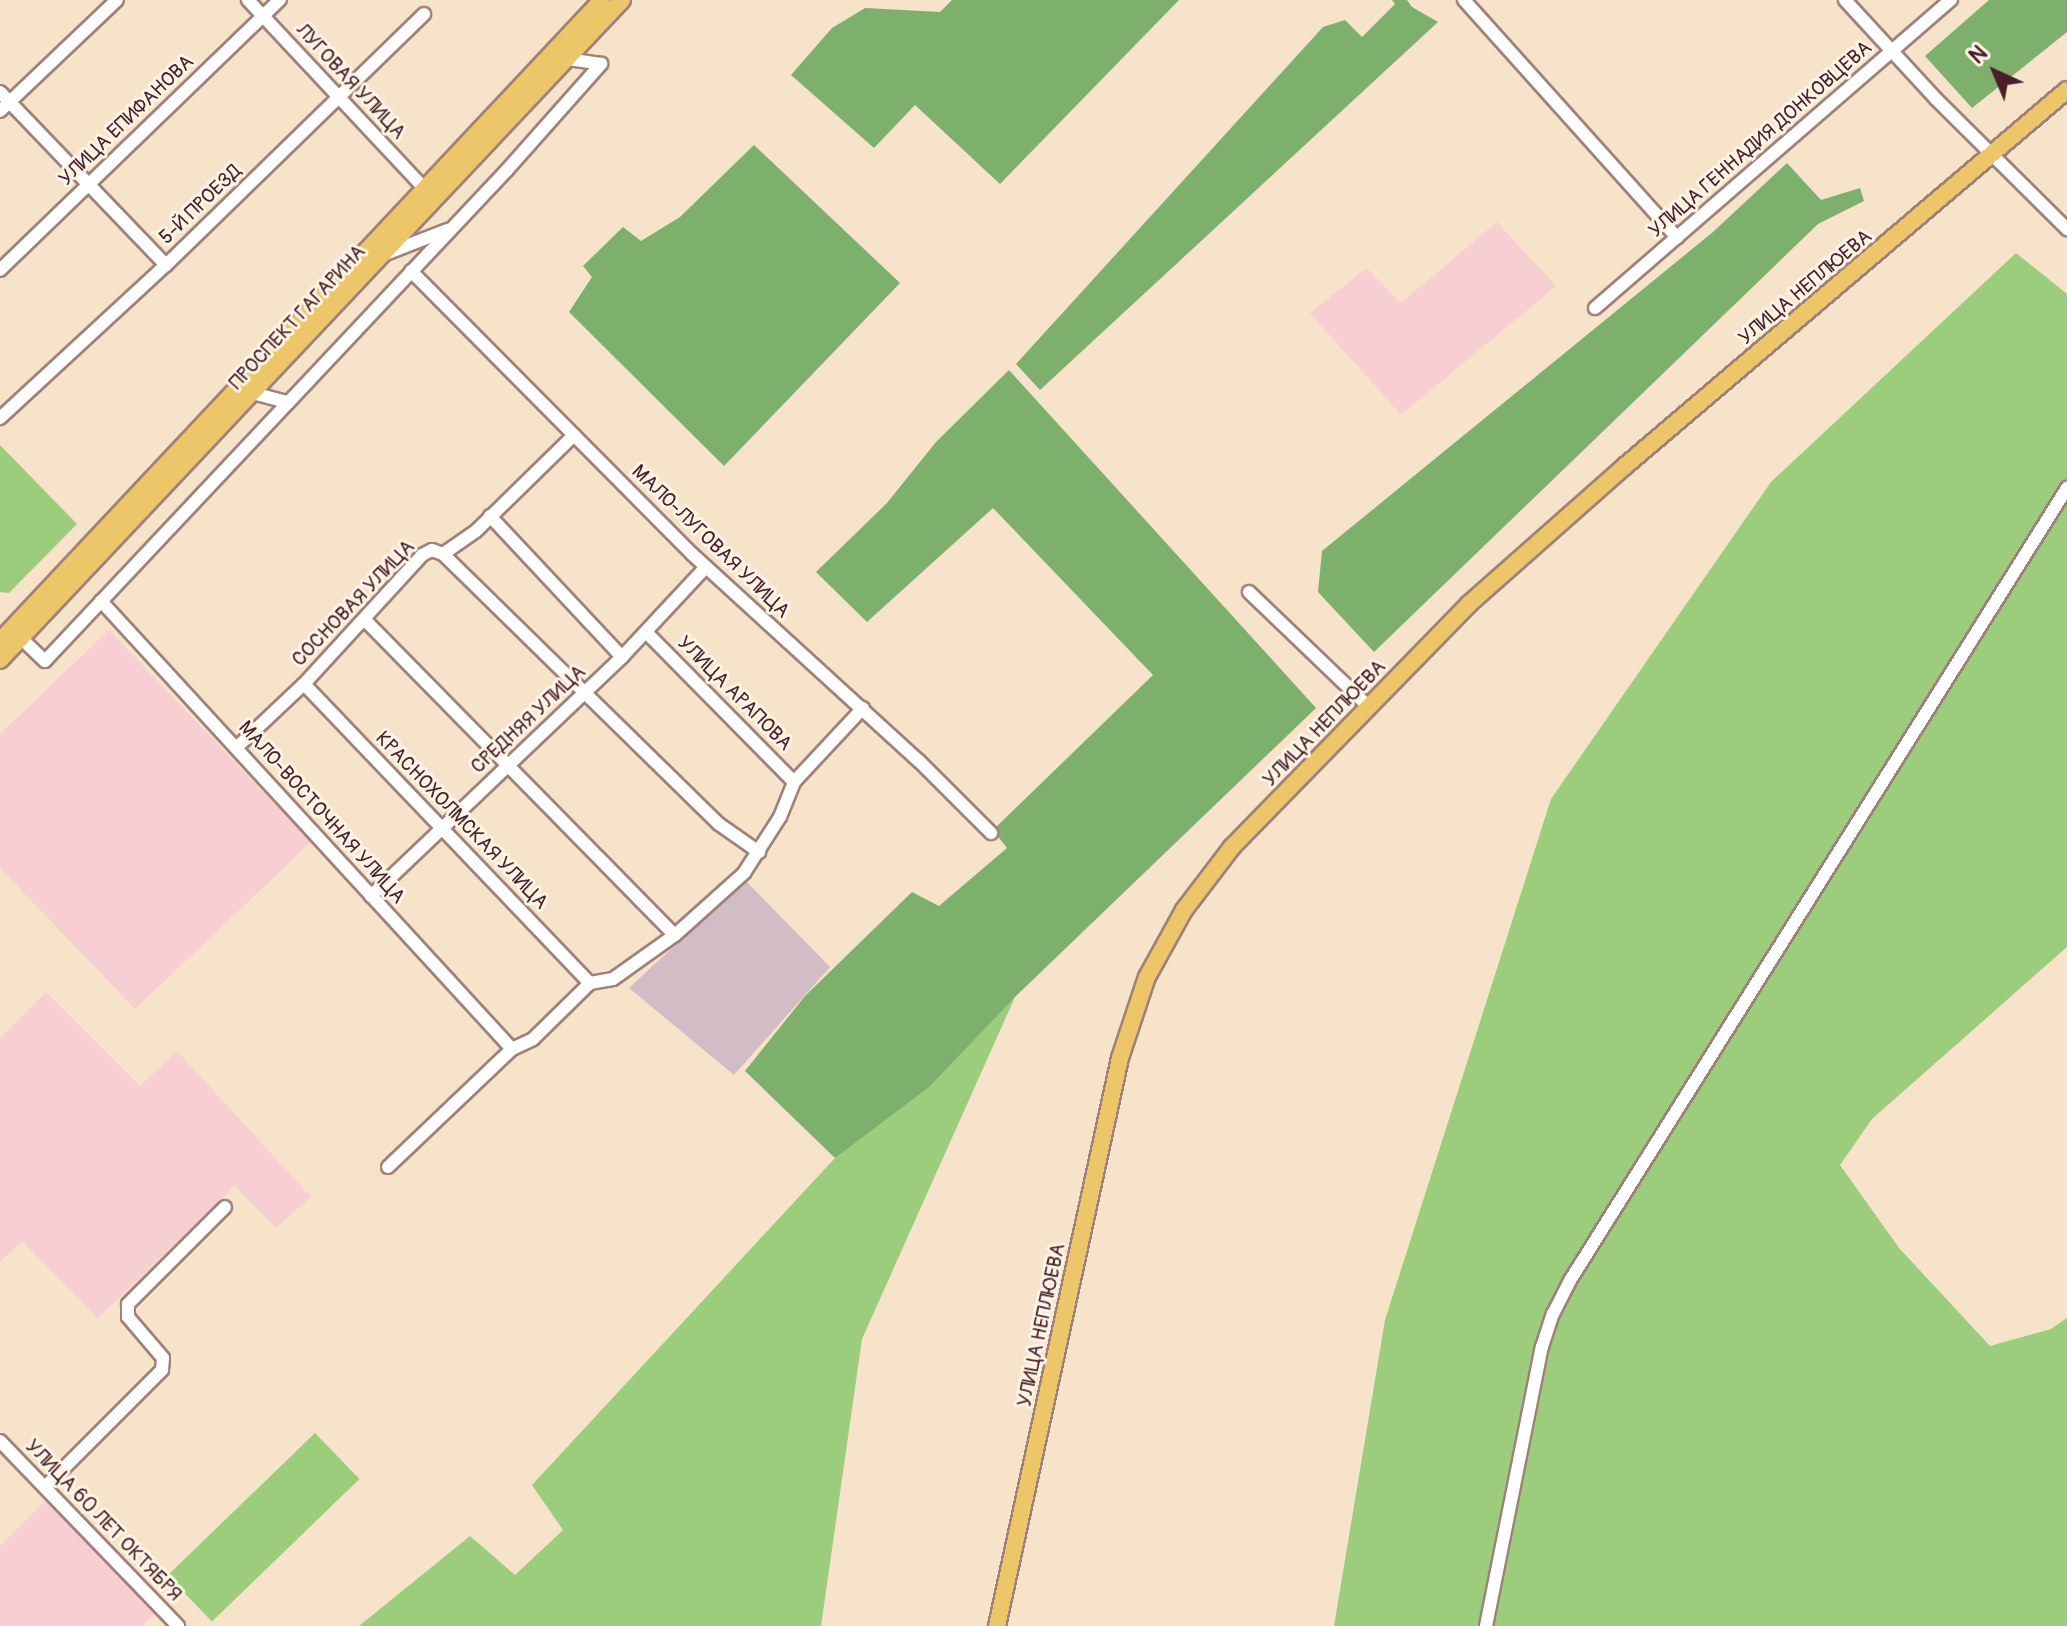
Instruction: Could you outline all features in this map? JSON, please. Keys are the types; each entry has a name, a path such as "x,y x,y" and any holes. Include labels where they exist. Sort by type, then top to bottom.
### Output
{"main road":[{"name":"ПРОСПЕКТ ГАГАРИНА","path":"0,660 8,631 602,0"},
{"name":"ПРОСПЕКТ ГАГАРИНА","path":"8,631 253,393 622,0"},
{"name":"УЛИЦА НЕПЛЮЕВА","path":"997,1626 1103,1131 1137,1000 1171,930 1213,869 1368,706 1510,566 2067,90"}],"street":[{"path":"117,0 3,102 166,265"},
{"name":"ЛУГОВАЯ УЛИЦА","path":"248,0 425,189"},
{"name":"УЛИЦА ЕПИФАНОВА","path":"0,270 280,0"},
{"path":"1464,0 1677,237"},
{"path":"1845,0 2067,229"},
{"name":"УЛИЦА ГЕННАДИЯ ДОНКОВЦЕВА","path":"1595,308 1951,0"},
{"name":"5-Й ПРОЕЗД","path":"0,418 166,265 424,14"},
{"path":"8,631 45,661 601,64 567,59"},
{"path":"381,256 450,229"},
{"name":"МАЛО-ЛУГОВАЯ УЛИЦА","path":"411,271 706,567 863,708 991,833"},
{"path":"253,393 287,402"},
{"name":"СОСНОВАЯ УЛИЦА","path":"236,748 304,684 422,555 432,550 443,554 476,531 574,435"},
{"path":"1486,1626 1542,1347 1553,1314 1571,1279 2067,488"},
{"path":"490,516 622,657"},
{"path":"443,554 719,824 759,852"},
{"name":"СРЕДНЯЯ УЛИЦА","path":"371,896 586,693 647,633 706,567"},
{"path":"1249,592 1368,706"},
{"name":"МАЛО-ВОСТОЧНАЯ УЛИЦА","path":"101,601 512,1049"},
{"path":"364,619 510,763 675,935"},
{"name":"УЛИЦА АРАПОВА","path":"647,633 794,782"},
{"name":"КРАСНОХОЛМСКАЯ УЛИЦА","path":"304,684 590,983"},
{"path":"388,1167 512,1049 533,1039 590,983 613,979 675,935 744,873 782,815 794,782 863,708"},
{"path":"45,1487 162,1370 163,1358 128,1317 128,1304 225,1207"},
{"name":"УЛИЦА 60 ЛЕТ ОКТЯБРЯ","path":"0,1441 178,1626"}],"shaded area":[{"path":"1497,222 1556,286 1401,415 1310,313 1367,268 1401,303"},
{"path":"109,630 311,842 135,1009 0,868 0,734"},
{"path":"745,880 830,967 734,1075 629,988"},
{"path":"46,992 140,1086 177,1051 311,1197 276,1228 235,1186 98,1318 22,1241 0,1262 0,1038"},
{"path":"46,1500 154,1614 142,1626 0,1626 0,1546"}],"green space":[{"path":"952,0 1179,0 1000,184 915,105 874,148 791,75 832,28 865,8 940,12"},
{"path":"1392,0 1407,0 1412,7 1438,22 1040,390 1016,364 1323,27 1345,20 1362,37 1395,4"},
{"path":"1989,0 2067,0 2067,32 1972,108 1925,56"},
{"path":"754,145 900,283 724,466 569,312 592,277 583,266 623,227 641,241 680,217"},
{"path":"1787,163 1821,200 1860,188 1864,201 1818,224 1374,652 1318,592 1322,551 1713,232"},
{"path":"2016,253 2067,294 2067,947 1872,1119 1840,1165 1899,1248 1990,1346 2051,1329 2067,1318 2067,1626 1334,1626 1385,1320 1551,799 1771,482"},
{"path":"1009,370 1316,708 1015,997 929,1087 835,1158 745,1071 805,996 912,892 939,906 1007,848 993,830 1153,675 993,508 867,622 816,572 887,503 936,442"},
{"path":"0,445 77,524 9,593 0,592"},
{"path":"1015,997 862,1339 821,1626 359,1626 470,1536 515,1575 563,1530 532,1485 835,1158"},
{"path":"315,1433 359,1479 212,1621 168,1575"}]}
